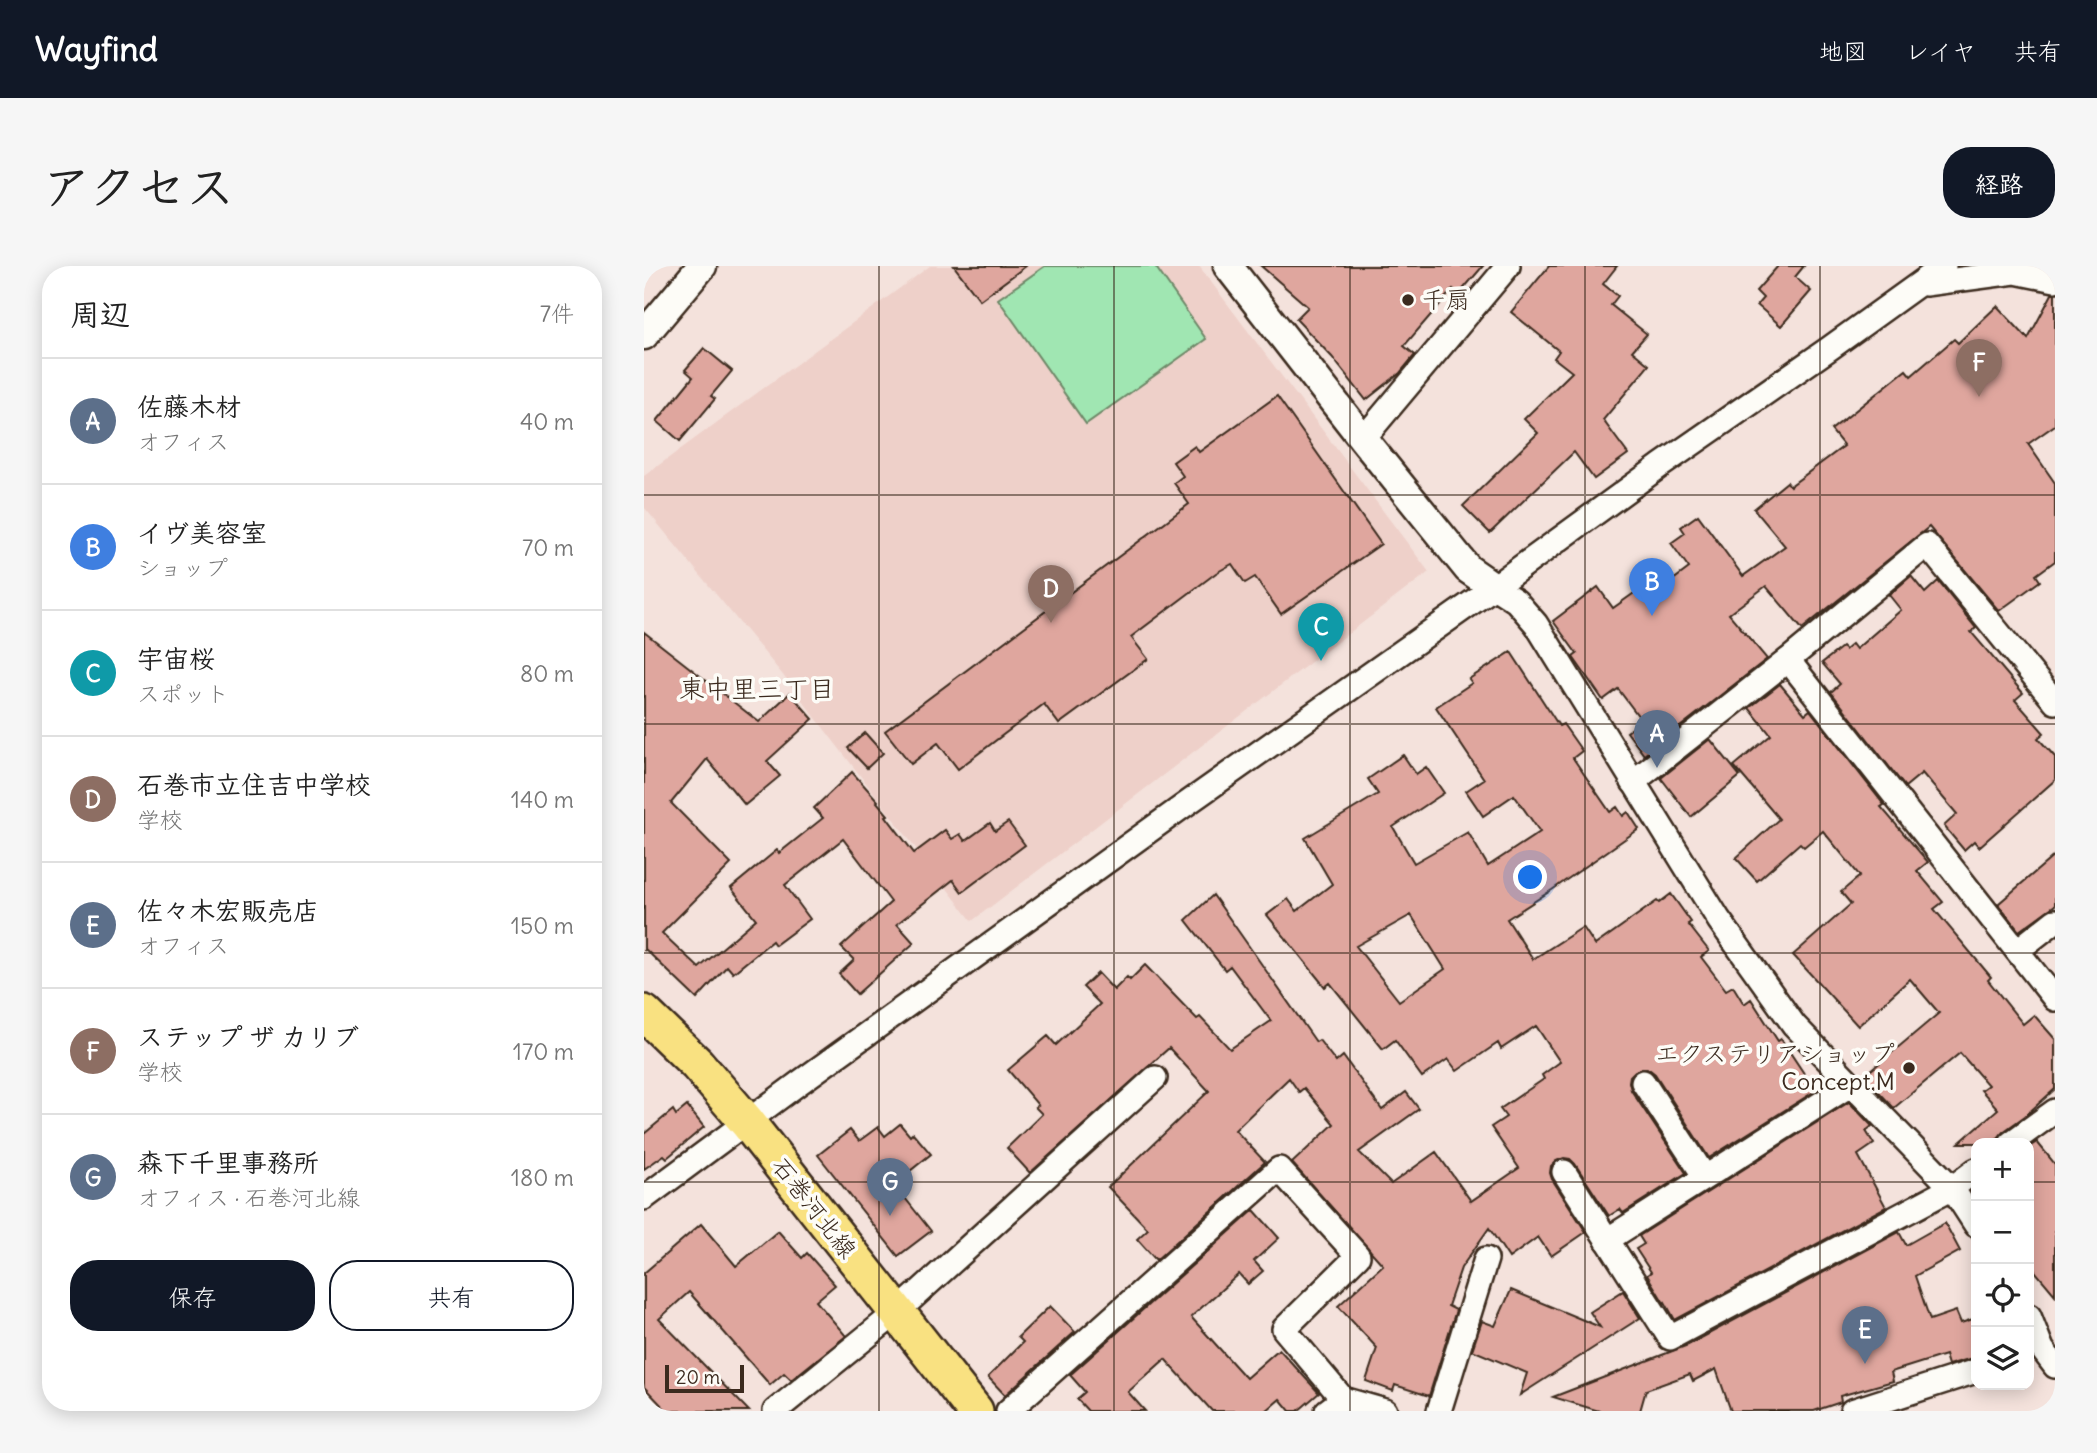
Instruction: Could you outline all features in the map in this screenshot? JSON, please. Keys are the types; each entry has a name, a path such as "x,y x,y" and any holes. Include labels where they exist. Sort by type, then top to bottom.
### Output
{"main road":[{"name":"石巻河北線","path":"644,1013 697,1065 747,1122 975,1411"}],"street":[{"path":"644,359 651,326 702,266"},
{"path":"1228,266 1468,569 1516,601 1535,624 1719,920 1794,1025 1952,1188 1971,1217"},
{"path":"1363,439 1508,266"},
{"path":"644,1198 1182,807 1944,266"},
{"path":"1919,285 2015,272 2055,280"},
{"path":"1633,782 1788,660 1927,545 2055,702"},
{"path":"1788,660 2055,999"},
{"path":"2018,950 2055,921"},
{"path":"775,1411 897,1312 1155,1078"},
{"path":"1643,1082 1705,1177"},
{"path":"1607,1240 1850,1084"},
{"path":"2018,1138 2055,1111"},
{"path":"1008,1411 1279,1169 1358,1256 1284,1329 1335,1405 1385,1411"},
{"path":"1564,1172 1670,1339 1952,1188 1971,1174"},
{"path":"1439,1411 1486,1259"},
{"path":"2033,1327 2042,1356"},
{"path":"1852,1411 1971,1373"}],"shaded area":[{"path":"930,266 1199,266 1429,572 972,921 782,674 644,507 644,476"}],"green space":[{"path":"1045,266 1155,266 1206,339 1086,424 998,299"}],"building":[{"path":"954,266 1026,266 980,300"},
{"path":"1261,266 1483,266 1459,294 1453,289 1404,346 1415,355 1400,373 1366,400 1332,357 1296,319 1308,307"},
{"path":"1549,266 1617,266 1603,284 1618,296 1611,305 1647,334 1632,351 1649,365 1603,420 1628,454 1594,479 1574,452 1490,533 1463,506 1538,433 1524,419 1572,372 1554,358 1559,351 1511,312"},
{"path":"1778,266 1804,266 1795,277 1811,291 1781,326 1757,305 1763,298 1756,291"},
{"path":"2052,294 2055,294 2055,425 2028,444 2055,483 2055,561 2036,575 2040,581 1999,611 1929,527 1802,629 1766,586 1729,614 1767,659 1644,755 1627,732 1642,721 1618,689 1603,700 1573,657 1577,654 1553,621 1598,587 1613,608 1637,591 1645,601 1689,568 1671,543 1685,533 1681,527 1698,515 1743,576 1785,546 1754,509 1787,482 1790,486 1844,446 1831,430 1906,370 1911,376 1954,339 1958,343 1997,306 2028,339"},
{"path":"704,348 732,371 711,396 715,399 680,441 657,421 693,377 685,370"},
{"path":"1277,396 1381,544 1281,614 1255,577 1245,583 1232,564 1131,637 1148,659 1059,724 1044,704 958,769 938,743 911,764 885,731 1189,504 1174,483 1183,476 1173,462 1195,446 1199,452"},
{"path":"1911,576 1925,593 1938,581 1976,628 1971,632 2023,693 2015,700 2044,733 2038,738 2055,757 2055,780 1979,847 1974,841 1964,850 1944,826 1957,814 1922,773 1905,787 1831,692 1840,684 1822,663 1842,647 1845,650 1852,644 1856,649 1901,610 1889,595"},
{"path":"644,632 759,722 790,693 813,719 767,761 780,776 745,805 707,759 671,803 731,864 662,933 699,968 756,919 731,888 777,850 779,853 823,818 814,808 852,772 878,801 914,853 945,830 952,839 960,834 965,841 990,823 995,831 1008,822 1025,845 962,892 953,880 897,924 914,943 857,994 839,974 854,960 841,947 891,902 843,839 785,885 810,919 775,945 772,941 733,973 727,966 697,999 645,949 644,951"},
{"path":"1511,652 1559,726 1563,724 1582,751 1573,758 1610,812 1617,807 1623,816 1628,812 1639,829 1507,919 1533,959 1583,927 1595,945 1671,894 1691,922 1688,924 1709,951 1701,957 1726,990 1733,986 1744,1004 1751,999 1778,1041 1781,1039 1809,1081 1814,1078 1820,1088 1709,1158 1655,1074 1643,1068 1635,1071 1630,1076 1631,1090 1686,1173 1623,1213 1620,1209 1609,1216 1575,1164 1564,1158 1556,1161 1551,1166 1552,1179 1586,1232 1551,1256 1538,1237 1509,1258 1489,1228 1461,1268 1448,1306 1456,1310 1429,1396 1395,1385 1393,1391 1366,1381 1377,1348 1338,1306 1383,1265 1292,1163 1334,1124 1304,1088 1299,1092 1289,1078 1235,1130 1265,1162 1156,1260 1137,1239 1148,1229 1108,1187 1209,1091 1169,1048 1030,1173 1007,1148 1042,1114 1035,1107 1038,1105 1008,1070 1048,1036 1056,1045 1100,1004 1083,987 1098,973 1114,990 1127,977 1130,980 1145,965 1230,1049 1271,1021 1230,966 1225,970 1186,920 1213,895 1316,1042 1319,1040 1336,1062 1343,1056 1382,1110 1406,1092 1419,1109 1359,1152 1391,1184 1436,1152 1471,1201 1519,1168 1491,1127 1506,1117 1500,1109 1544,1079 1542,1075 1560,1062 1536,1026 1501,1049 1498,1043 1457,1071 1448,1059 1422,1077 1395,1040 1383,1049 1330,983 1325,987 1267,915 1288,899 1297,911 1332,884 1305,838 1378,794 1368,779 1403,755 1416,774 1426,767 1444,793 1393,827 1414,863 1468,832 1488,866 1540,832 1514,795 1483,816 1466,791 1484,779 1436,707 1472,683 1469,679","holes":["1411,915 1445,969 1399,1001 1356,946"]},
{"path":"1780,684 1805,714 1810,710 1884,805 1881,807 1928,862 1917,871 1943,902 1934,909 1991,977 1988,980 2023,1024 2034,1015 2055,1039 2055,1089 1998,1138 1971,1138 1971,1143 1959,1143 1998,1109 1981,1090 1988,1085 1960,1053 1894,1108 1864,1076 1939,1013 1910,979 1858,1026 1793,955 1851,904 1841,892 1860,876 1823,831 1804,847 1800,843 1757,881 1736,858 1779,819 1734,766 1771,735 1749,708"},
{"path":"865,733 883,753 867,768 848,748"},
{"path":"1710,739 1740,776 1691,817 1661,778"},
{"path":"2055,855 2055,905 2019,931 1998,904"},
{"path":"1849,1102 1872,1126 1866,1131 1874,1144 1858,1155 1886,1207 1675,1320 1647,1275 1651,1272 1636,1249 1644,1244 1639,1236"},
{"path":"687,1106 704,1127 667,1158 664,1155 644,1169 644,1134 673,1110 676,1115"},
{"path":"900,1124 910,1136 913,1133 931,1154 894,1184 931,1231 898,1256 818,1155 850,1130 859,1141 878,1127 885,1136"},
{"path":"2037,1142 2055,1164 2055,1295 2034,1270 2034,1144"},
{"path":"1254,1210 1279,1238 1254,1261 1263,1271 1248,1284 1239,1274 1191,1317 1246,1378 1279,1349 1319,1393 1298,1411 1290,1411 1280,1399 1266,1411 1212,1411 1165,1359 1128,1392 1145,1411 1088,1411 1077,1399 1085,1392 1070,1375"},
{"path":"1945,1223 1960,1251 1915,1276 1930,1320 1956,1311 1961,1323 1971,1320 1971,1358 1948,1365 1945,1355 1891,1372 1893,1381 1840,1396 1841,1402 1814,1411 1731,1411 1716,1369 1693,1381 1690,1374 1646,1390 1640,1411 1599,1411 1553,1397 1688,1345 1899,1232 1906,1245"},
{"path":"701,1224 736,1266 778,1231 802,1258 807,1253 835,1285 816,1301 846,1336 791,1380 784,1373 770,1385 689,1292 659,1319 749,1411 667,1411 644,1387 644,1273"},
{"path":"1511,1290 1600,1327 1590,1312 1623,1291 1640,1318 1520,1395 1527,1373 1472,1350 1482,1321 1495,1326"},
{"path":"1050,1306 1075,1332 1005,1395 988,1377 1023,1342 1018,1337"}],"place":[{"name":"千扇","path":"1408,300"},
{"name":"ステップ ザ カリブ","path":"1979,397"},
{"name":"イヴ美容室","path":"1652,616"},
{"name":"石巻市立住吉中学校","path":"1051,623"},
{"name":"宇宙桜","path":"1321,661"},
{"name":"佐藤木材","path":"1657,768"},
{"name":"エクステリアショップ Concept.M","path":"1909,1068"},
{"name":"森下千里事務所","path":"890,1216"},
{"name":"佐々木宏販売店","path":"1865,1364"}],"district":[{"name":"東中里三丁目","path":"757,689"}]}
